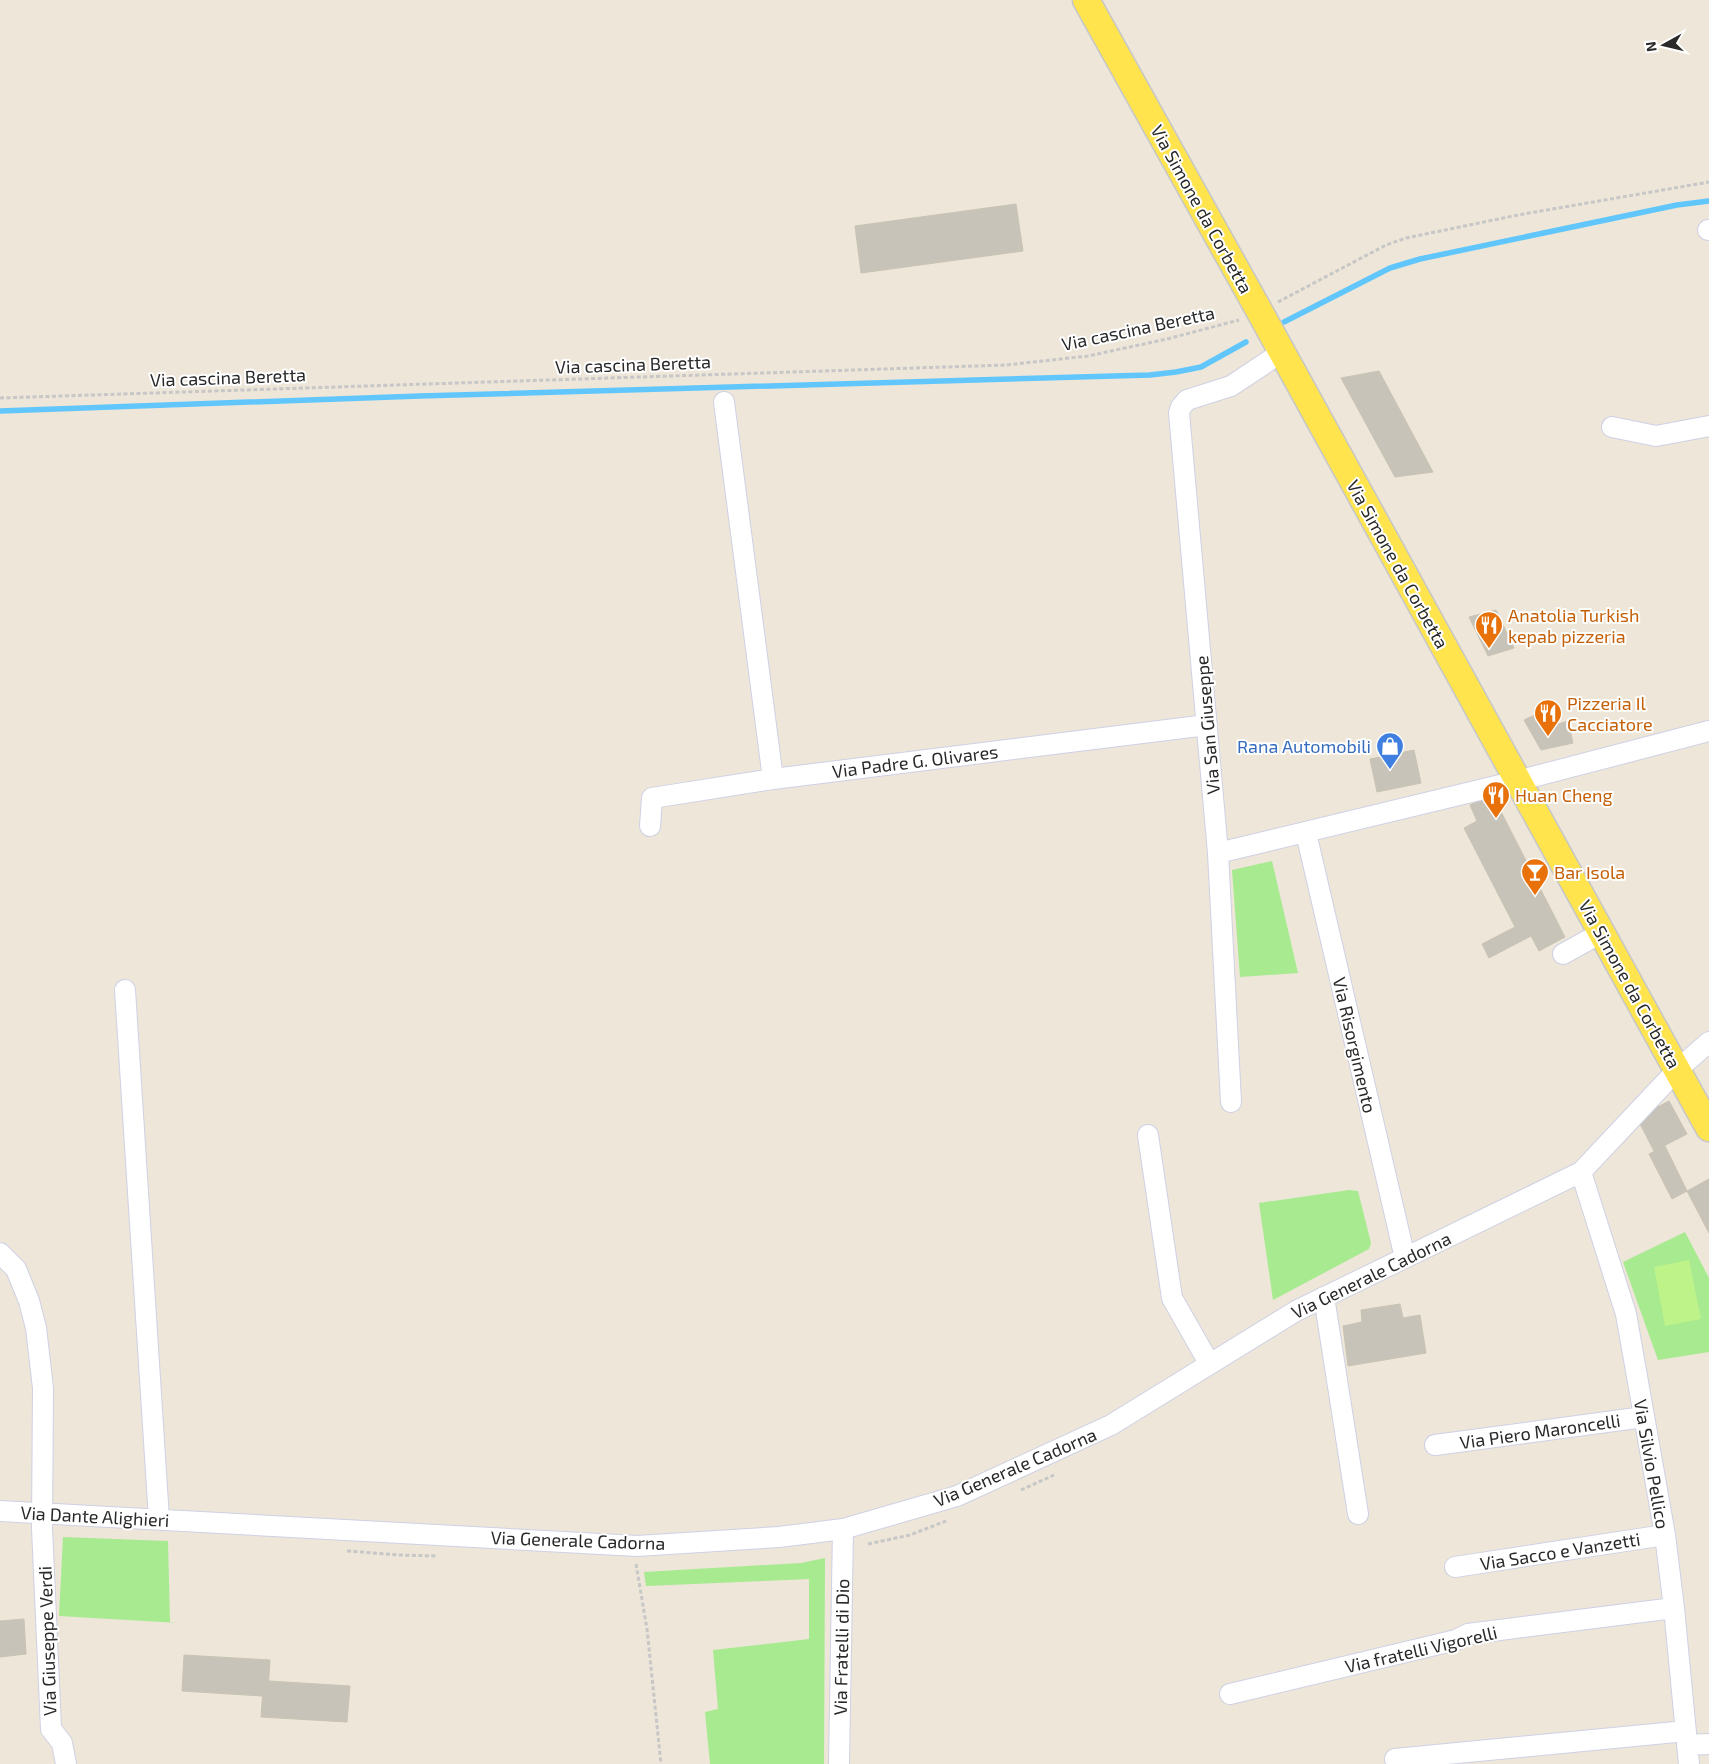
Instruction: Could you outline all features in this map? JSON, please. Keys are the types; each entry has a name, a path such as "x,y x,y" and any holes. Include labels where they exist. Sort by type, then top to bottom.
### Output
{"main road":[{"name":"Via Simone da Corbetta","path":"1086,0 1709,1128"}],"street":[{"name":"Via San Giuseppe","path":"1231,1102 1218,853 1179,413 1186,400 1230,386 1282,352"},
{"path":"724,402 773,779"},
{"path":"1612,427 1656,436 1709,426"},
{"name":"Via Padre G. Olivares","path":"650,826 652,798 773,779 1207,725"},
{"path":"1218,853 1517,781 1709,731"},
{"name":"Via Risorgimento","path":"1306,833 1405,1258"},
{"path":"1563,954 1601,933"},
{"path":"126,990 159,1519"},
{"name":"Via Generale Cadorna","path":"189,1521 637,1546 779,1537 843,1539 966,1492 1111,1425 1296,1311 1581,1172 1677,1070 1709,1042"},
{"path":"1148,1136 1172,1298 1209,1363"},
{"name":"Via Silvio Pellico","path":"1581,1172 1626,1314 1665,1535 1687,1747"},
{"name":"Via Giuseppe Verdi","path":"0,1252 16,1270 29,1301 36,1328 43,1388 42,1513 51,1729 62,1743 66,1764"},
{"path":"1324,1297 1358,1514"},
{"name":"Via Piero Maroncelli","path":"1435,1445 1644,1417"},
{"name":"Via Dante Alighieri","path":"0,1511 189,1521"},
{"name":"Via Sacco e Vanzetti","path":"1455,1566 1665,1535"},
{"name":"Via Fratelli di Dio","path":"839,1764 843,1539"},
{"name":"Via fratelli Vigorelli","path":"1230,1694 1456,1640 1468,1634 1674,1608"},
{"path":"1395,1759 1687,1747 1709,1744"}],"path":[{"path":"1263,318 1275,314 1274,304 1289,295 1386,245 1406,238 1518,215 1709,182"},
{"name":"Via cascina Beretta","path":"0,398 1006,365 1088,356 1263,318"},
{"path":"1018,1491 1061,1471"},
{"path":"843,1539 910,1535 947,1521"},
{"path":"341,1551 400,1556 439,1556"},
{"path":"642,1560 635,1560 647,1629 660,1764"}],"green space":[{"path":"1272,861 1298,973 1240,977 1232,870"},
{"path":"1349,1190 1358,1191 1371,1243 1369,1249 1273,1300 1259,1203"},
{"path":"1685,1232 1709,1278 1709,1352 1658,1360 1623,1262"},
{"path":"1689,1260 1701,1319 1665,1326 1654,1267"},
{"path":"63,1537 168,1541 170,1622 179,1623 59,1616"},
{"path":"825,1558 824,1764 710,1764 705,1712 718,1709 713,1650 809,1639 809,1579 646,1586 644,1572 801,1563"}],"building":[{"path":"1016,204 1023,251 861,273 855,226"},
{"path":"1379,371 1433,472 1395,477 1341,378"},
{"path":"1496,610 1514,648 1488,656 1469,617"},
{"path":"1537,714 1545,728 1568,721 1573,743 1541,750 1524,720"},
{"path":"1414,750 1421,783 1377,792 1370,759"},
{"path":"1492,794 1565,937 1539,951 1531,936 1489,958 1482,944 1515,927 1464,828 1477,821 1470,805"},
{"path":"1669,1101 1687,1134 1654,1151 1637,1118"},
{"path":"1665,1146 1687,1191 1672,1199 1649,1154"},
{"path":"1709,1179 1709,1233 1687,1191"},
{"path":"1400,1304 1403,1318 1420,1315 1426,1353 1348,1366 1343,1326 1362,1322 1361,1310"},
{"path":"24,1619 26,1654 0,1657 0,1621"},
{"path":"184,1655 270,1660 268,1690 263,1689 262,1696 182,1691"},
{"path":"269,1681 350,1686 347,1722 261,1717 263,1689 268,1690"}],"waterway":[{"path":"1284,322 1390,268 1420,259 1677,205 1709,201"},
{"path":"0,411 420,396 1150,375 1201,367 1246,342"}],"place":[{"name":"Anatolia Turkish kepab pizzeria","path":"1489,649"},
{"name":"Pizzeria Il Cacciatore","path":"1548,737"},
{"name":"Rana Automobili","path":"1390,770"},
{"name":"Huan Cheng","path":"1496,819"},
{"name":"Bar Isola","path":"1535,896"}]}
